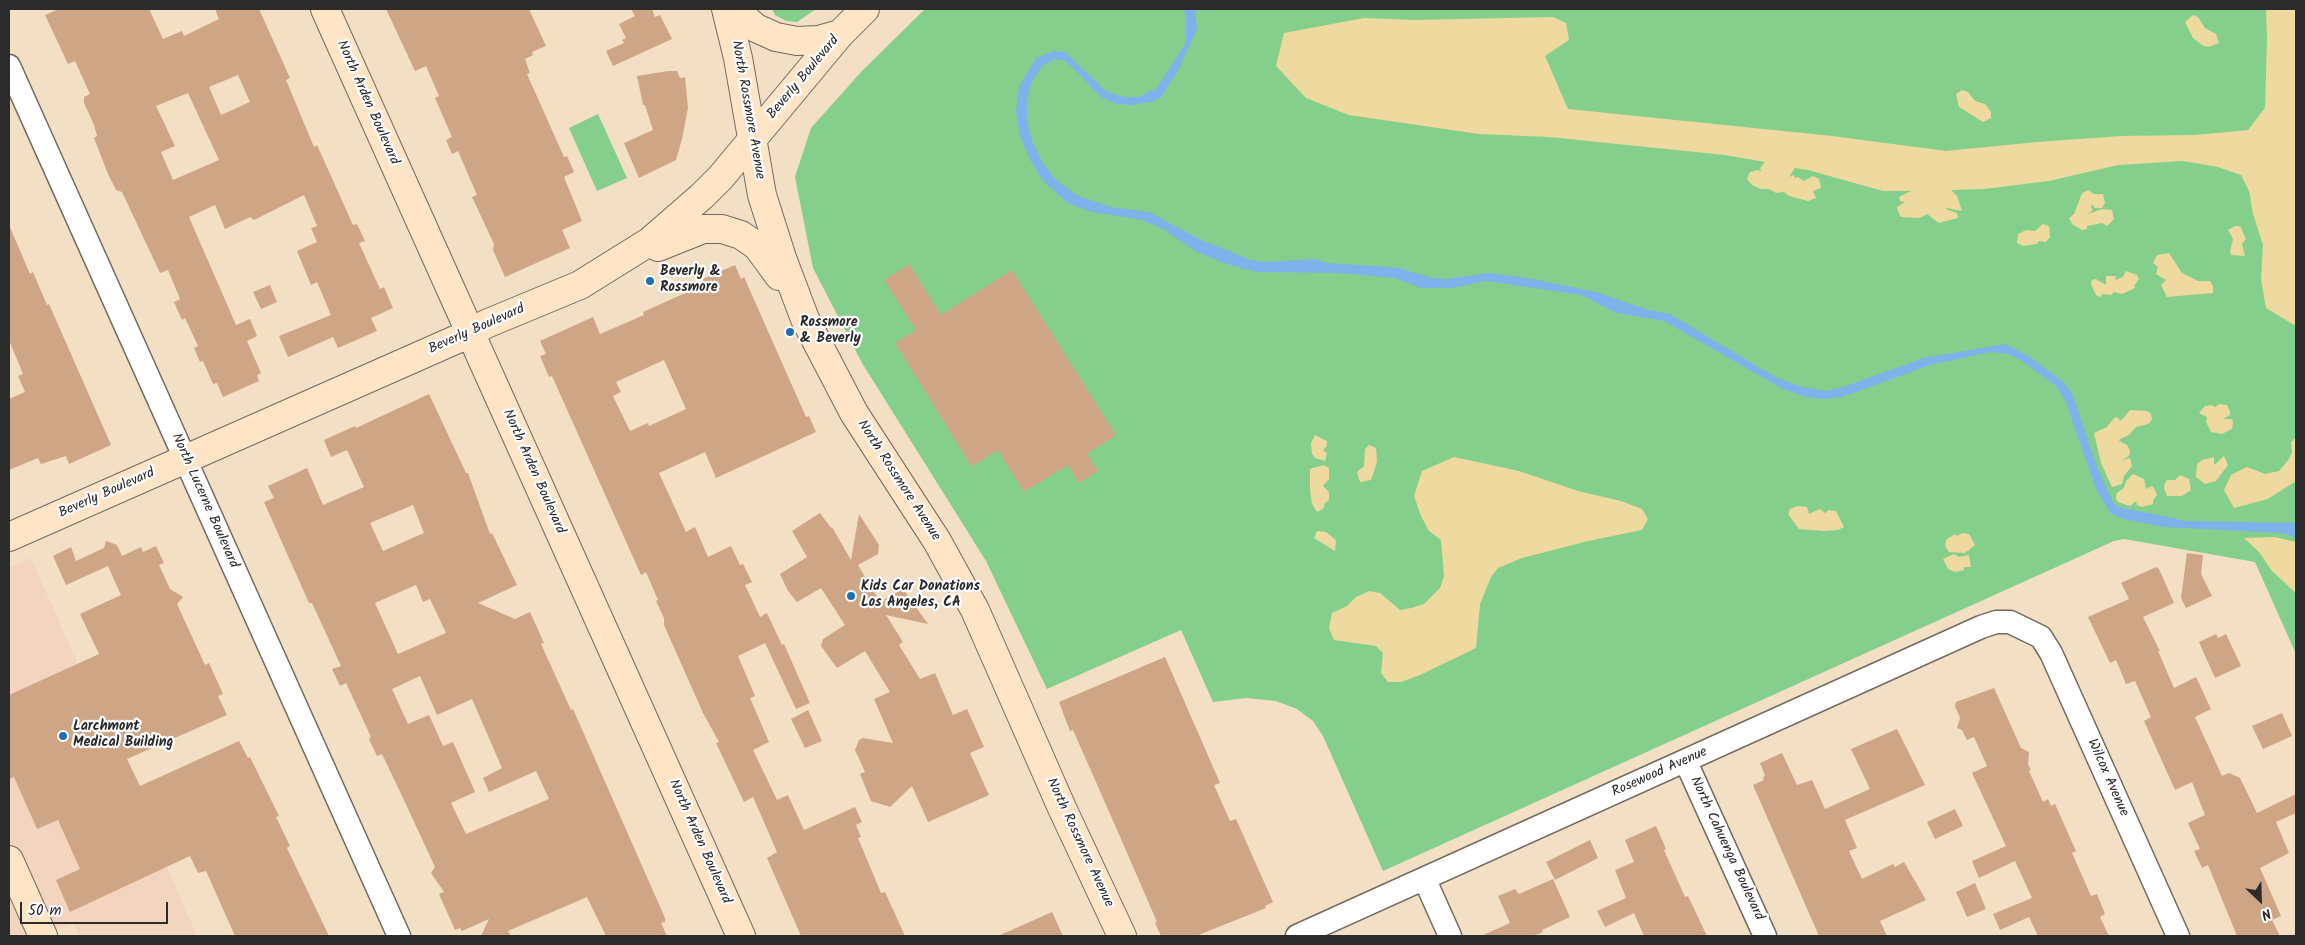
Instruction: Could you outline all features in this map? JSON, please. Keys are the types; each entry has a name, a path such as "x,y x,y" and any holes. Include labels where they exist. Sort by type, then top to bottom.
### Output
{"main road":[{"name":"North Arden Boulevard","path":"325,9 741,936"},
{"name":"North Rossmore Avenue","path":"726,9 753,138 762,195 771,227 806,319 854,413 937,541 976,610 1062,808 1122,936"},
{"path":"734,9 756,28 776,37 797,42 819,40 840,34"},
{"name":"Beverly Boulevard","path":"9,537 471,333 486,324 580,285 649,242 677,219 721,177 840,34 865,9"},
{"path":"580,285 684,235 703,229 722,229 741,235 757,246 806,319"},
{"path":"9,860 43,936"}],"street":[{"name":"North Lucerne Boulevard","path":"9,66 399,936"},
{"name":"Rosewood Avenue","path":"1296,936 1425,880 1980,627 1996,622 2010,622 2025,627"},
{"name":"Wilcox Avenue","path":"2025,627 2041,637 2052,653 2178,936"},
{"name":"North Cahuenga Boulevard","path":"1686,762 1765,936"},
{"path":"1425,880 1450,936"}],"shaded area":[{"path":"31,558 197,936 79,936 73,923 42,936 9,936 9,568"}],"green space":[{"path":"772,9 816,9 797,22 786,21 775,15"},
{"path":"925,9 2296,9 2296,654 2255,562 2124,539 2114,541 1383,871 1323,736 1313,721 1297,709 1276,701 1246,698 1213,702 1181,630 1047,689 986,561 862,363 813,268 795,177 811,128 862,71"},
{"path":"598,114 627,178 597,191 569,128"}],"sand":[{"path":"2266,9 2296,9 2296,326 2266,308 2261,280 2263,245 2253,214 2249,191 2241,175 2218,167 2183,161 2118,165 2049,181 1984,189 1951,190 1957,196 1962,211 1947,208 1957,213 1958,218 1939,223 1927,214 1920,218 1901,217 1897,207 1905,202 1900,201 1899,197 1911,191 1883,191 1808,170 1795,168 1789,177 1794,175 1795,178 1798,177 1804,181 1813,176 1819,179 1821,188 1813,191 1816,198 1808,201 1789,196 1784,192 1776,193 1769,189 1761,189 1752,185 1747,179 1750,172 1758,170 1761,172 1760,168 1765,162 1725,155 1549,137 1479,134 1349,115 1306,98 1276,66 1284,33 1364,18 1415,20 1553,17 1566,23 1569,40 1545,56 1568,109 1832,136 1946,151 2121,136 2195,135 2248,130 2265,108"},
{"path":"2193,15 2198,17 2205,28 2216,34 2219,43 2209,47 2202,45 2193,38 2185,22"},
{"path":"1962,90 1968,92 1975,101 1985,104 1991,112 1991,118 1983,122 1959,107 1956,94"},
{"path":"2088,190 2094,194 2103,194 2105,203 2102,208 2095,208 2092,204 2093,210 2088,214 2102,209 2112,210 2114,219 2107,226 2102,223 2087,226 2087,229 2082,230 2072,224 2069,218 2074,214 2082,193"},
{"path":"2043,224 2049,226 2050,237 2046,242 2039,241 2037,244 2023,246 2017,243 2018,234 2026,230 2035,231"},
{"path":"2235,226 2240,226 2246,239 2242,244 2245,256 2231,255 2230,252 2233,239 2228,230"},
{"path":"2169,253 2182,273 2198,281 2210,281 2213,286 2213,293 2167,297 2161,285 2166,280 2156,274 2158,267 2153,263 2157,255"},
{"path":"2126,271 2137,275 2139,279 2134,286 2135,288 2122,294 2114,292 2111,295 2103,294 2100,297 2096,295 2091,284 2092,280 2096,279 2106,285 2106,276 2116,276 2115,280 2123,277"},
{"path":"2219,404 2227,405 2230,411 2230,415 2223,419 2232,419 2233,421 2232,429 2222,434 2211,432 2206,422 2207,417 2199,413 2205,406 2211,405 2215,407"},
{"path":"2130,410 2147,411 2151,414 2152,420 2148,424 2136,427 2129,435 2120,439 2119,441 2127,445 2130,451 2129,456 2121,460 2130,458 2132,466 2124,476 2122,484 2112,487 2101,463 2094,433 2107,427 2114,418 2117,417 2121,421"},
{"path":"1315,435 1327,441 1327,446 1323,450 1327,453 1325,461 1315,458 1312,454 1311,443"},
{"path":"2296,437 2296,481 2268,499 2234,508 2224,490 2231,475 2247,467 2265,474 2279,471 2289,459 2292,452 2291,442"},
{"path":"1369,445 1376,448 1377,462 1371,480 1360,482 1357,472 1364,466 1365,449"},
{"path":"2224,456 2228,465 2216,481 2205,484 2196,477 2197,464 2202,460 2214,457 2214,465"},
{"path":"1454,457 1519,471 1578,491 1621,501 1642,509 1648,519 1642,530 1588,541 1522,558 1498,568 1491,577 1480,604 1476,648 1420,675 1401,682 1388,682 1381,673 1383,653 1376,646 1334,640 1329,628 1332,613 1347,606 1356,597 1369,591 1380,593 1400,610 1424,604 1440,588 1444,576 1441,540 1429,531 1414,496 1422,471"},
{"path":"1324,465 1329,468 1329,479 1323,486 1329,492 1329,500 1324,504 1324,508 1317,512 1312,504 1310,469"},
{"path":"2133,474 2144,479 2146,489 2152,486 2154,488 2157,495 2153,500 2153,504 2142,507 2137,505 2136,501 2130,506 2118,502 2116,498 2117,493 2124,488 2126,481"},
{"path":"2180,475 2189,479 2191,490 2182,496 2167,496 2164,488 2165,483 2167,480 2175,480"},
{"path":"1797,506 1807,507 1809,514 1820,509 1825,513 1829,510 1836,511 1844,527 1838,530 1824,531 1799,529 1788,514 1790,509"},
{"path":"1317,531 1326,532 1336,540 1335,551 1314,538"},
{"path":"1963,533 1969,534 1975,545 1965,553 1949,552 1945,546 1946,540 1955,534 1956,536"},
{"path":"2275,537 2296,542 2296,593 2272,571 2259,552 2244,538"},
{"path":"1954,554 1959,557 1969,555 1971,567 1964,567 1964,570 1955,572 1948,569 1943,559"}],"water":[{"path":"1183,9 1195,9 1197,29 1179,69 1161,97 1155,101 1134,105 1117,104 1102,98 1066,61 1055,59 1042,66 1032,82 1027,99 1027,120 1032,140 1042,162 1055,179 1076,195 1111,207 1149,212 1201,240 1251,260 1267,262 1315,259 1327,263 1400,268 1432,278 1446,279 1489,273 1528,278 1596,292 1645,309 1670,314 1775,377 1802,387 1826,391 1843,387 1924,358 2005,344 2029,356 2062,381 2072,393 2097,467 2113,502 2118,507 2187,521 2296,523 2296,537 2282,533 2164,527 2123,519 2110,513 2096,489 2066,402 2056,386 2022,361 2008,354 1991,352 1930,365 1842,397 1824,399 1805,397 1781,388 1664,321 1616,313 1581,295 1486,281 1453,288 1420,288 1395,278 1338,273 1256,272 1227,264 1197,252 1163,229 1142,220 1092,212 1069,204 1044,182 1031,162 1020,136 1016,112 1019,87 1036,58 1054,51 1065,52 1106,91 1124,97 1139,97 1157,88 1186,42 1186,15"}],"building":[{"path":"59,9 149,9 163,39 182,31 184,36 219,19 215,9 259,9 290,78 286,80 314,147 317,145 353,225 357,224 365,241 359,243 380,289 384,287 393,308 371,318 377,331 338,348 333,337 288,357 279,336 331,315 317,282 311,285 297,251 317,242 311,228 317,226 304,195 254,220 250,217 225,229 215,205 189,217 236,325 250,319 257,336 247,341 261,373 257,375 259,381 223,397 217,383 213,384 203,361 200,362 194,348 198,346 185,318 182,320 174,302 180,299 168,270 160,273 122,192 116,190 108,174 94,138 97,136 94,125 84,103 84,97 90,94 75,61 68,64 45,15","holes":["238,75 250,102 221,115 209,87","188,93 219,160 173,180 161,152 175,146 156,106"]},
{"path":"386,9 529,9 546,46 532,52 533,55 525,59 530,73 527,74 564,157 567,156 574,172 564,177 582,221 562,230 570,248 505,277 493,250 494,244 472,197 477,195 458,151 452,154 446,140 452,137 435,98 439,96 426,66 415,71"},
{"path":"631,9 652,9 655,17 660,15 672,39 613,66 606,51 624,43 622,40 626,38 619,24 635,16"},
{"path":"677,71 680,78 685,77 688,108 682,139 676,160 639,178 624,143 653,130 645,105 643,105 637,76"},
{"path":"9,225 30,274 33,272 47,305 49,304 111,445 69,464 66,456 41,464 38,458 9,470 9,399 25,392 18,376 23,374 9,340"},
{"path":"909,264 941,315 1012,270 1116,435 1087,454 1098,471 1079,483 1068,465 1024,492 998,450 972,467 895,343 916,330 884,280"},
{"path":"735,265 741,279 744,277 806,417 809,416 816,432 716,478 705,452 659,473 686,532 695,527 708,557 731,546 740,565 743,564 752,582 745,585 760,617 767,613 782,645 784,644 810,703 796,709 765,643 738,656 755,696 750,698 769,742 753,750 777,800 788,795 804,830 855,807 862,822 856,825 861,837 858,838 881,893 885,892 905,936 801,936 767,858 777,852 753,797 744,802 716,743 719,742 703,713 664,625 664,618 656,601 658,600 646,572 641,575 552,376 549,377 540,356 546,354 540,341 593,317 600,334 644,315 643,312 705,284 703,279","holes":["664,360 686,409 649,426 648,423 630,431 613,396 621,392 616,382"]},
{"path":"270,285 277,302 261,309 253,292"},
{"path":"429,394 466,473 468,473 490,534 492,533 517,585 478,603 515,619 530,612 544,643 541,644 571,710 573,709 665,918 665,922 661,923 667,936 606,936 587,897 508,931 511,936 481,936 489,919 462,931 460,928 455,930 439,894 444,892 431,873 435,867 382,754 377,756 369,739 371,737 346,683 340,686 332,669 341,666 312,603 309,603 264,502 274,498 268,486 307,468 323,505 364,487 347,450 331,457 324,440 355,426 356,428","holes":["413,505 424,533 383,551 370,523","416,585 423,602 430,599 446,633 398,654 375,603","420,676 437,715 472,699 502,768 483,778 489,792 536,771 549,799 466,834 451,803 475,792 453,742 443,746 429,715 408,724 392,689"]},
{"path":"820,513 832,527 851,560 859,514 879,545 878,554 858,565 880,602 903,589 928,624 886,615 903,642 899,645 920,679 935,673 953,715 967,709 984,747 970,753 989,795 928,822 912,786 890,807 871,801 860,774 865,772 855,750 859,740 863,738 893,743 874,699 890,692 865,651 837,668 821,646 823,639 845,625 821,588 797,602 788,591 780,574 807,557 792,531"},
{"path":"106,541 117,545 122,556 141,547 143,552 156,546 164,563 159,565 170,589 183,597 177,604 205,665 209,663 223,694 218,696 227,715 127,759 140,786 239,741 248,758 250,757 279,816 276,817 290,846 287,848 329,936 235,936 206,871 198,873 190,856 70,912 56,880 80,869 58,820 37,829 14,777 9,779 9,695 99,654 80,614 121,595 108,566 66,585 53,556 71,547 76,561 104,548"},
{"path":"2187,553 2203,555 2201,574 2212,596 2186,608 2181,598"},
{"path":"2156,567 2159,569 2174,603 2143,617 2160,651 2158,651 2174,688 2196,677 2211,709 2195,717 2222,776 2229,773 2240,778 2257,813 2296,794 2296,813 2276,822 2289,853 2260,868 2281,916 2272,920 2280,936 2237,936 2208,865 2202,868 2194,851 2200,849 2188,823 2205,815 2192,782 2175,790 2144,721 2151,717 2135,681 2126,684 2116,660 2110,663 2088,617 2129,599 2121,583"},
{"path":"2216,634 2218,638 2226,634 2241,666 2215,678 2199,642"},
{"path":"1165,657 1220,783 1214,785 1230,821 1236,819 1273,902 1265,906 1266,908 1196,936 1161,936 1155,923 1157,922 1118,832 1073,730 1070,731 1059,702"},
{"path":"1994,688 2021,748 2029,752 2028,764 2031,770 2029,771 2043,802 2048,799 2051,806 2055,804 2076,851 2072,853 2091,896 2097,894 2105,914 2100,917 2109,936 2038,936 2029,917 2000,930 1993,914 2032,898 2015,861 1979,878 1972,861 2006,846 1972,773 1987,766 1974,737 1967,740 1962,730 1957,728 1960,718 1955,706 1956,702"},
{"path":"808,710 822,741 805,748 791,719"},
{"path":"2282,713 2292,736 2263,749 2252,726"},
{"path":"1897,729 1925,785 1845,820 1857,848 1849,851 1862,879 1893,864 1895,867 1904,862 1926,900 1880,921 1887,936 1819,936 1753,785 1764,780 1763,777 1765,776 1760,763 1782,753 1797,785 1812,780 1825,809 1870,789 1851,749"},
{"path":"1955,809 1963,826 1935,839 1927,822"},
{"path":"1656,826 1666,849 1664,850 1685,897 1688,896 1707,936 1644,936 1634,913 1605,927 1597,911 1626,898 1615,870 1634,862 1625,840"},
{"path":"1590,840 1598,858 1555,880 1546,862"},
{"path":"1553,879 1570,917 1533,936 1481,936 1510,923 1498,896 1515,889 1519,894"},
{"path":"1975,883 1986,909 1967,917 1956,892"},
{"path":"1052,912 1063,936 998,936"}],"place":[{"name":"Beverly & Rossmore","path":"650,281"},
{"name":"Rossmore & Beverly","path":"790,332"},
{"name":"Kids Car Donations Los Angeles, CA","path":"851,596"},
{"name":"Larchmont Medical Building","path":"63,736"}]}
